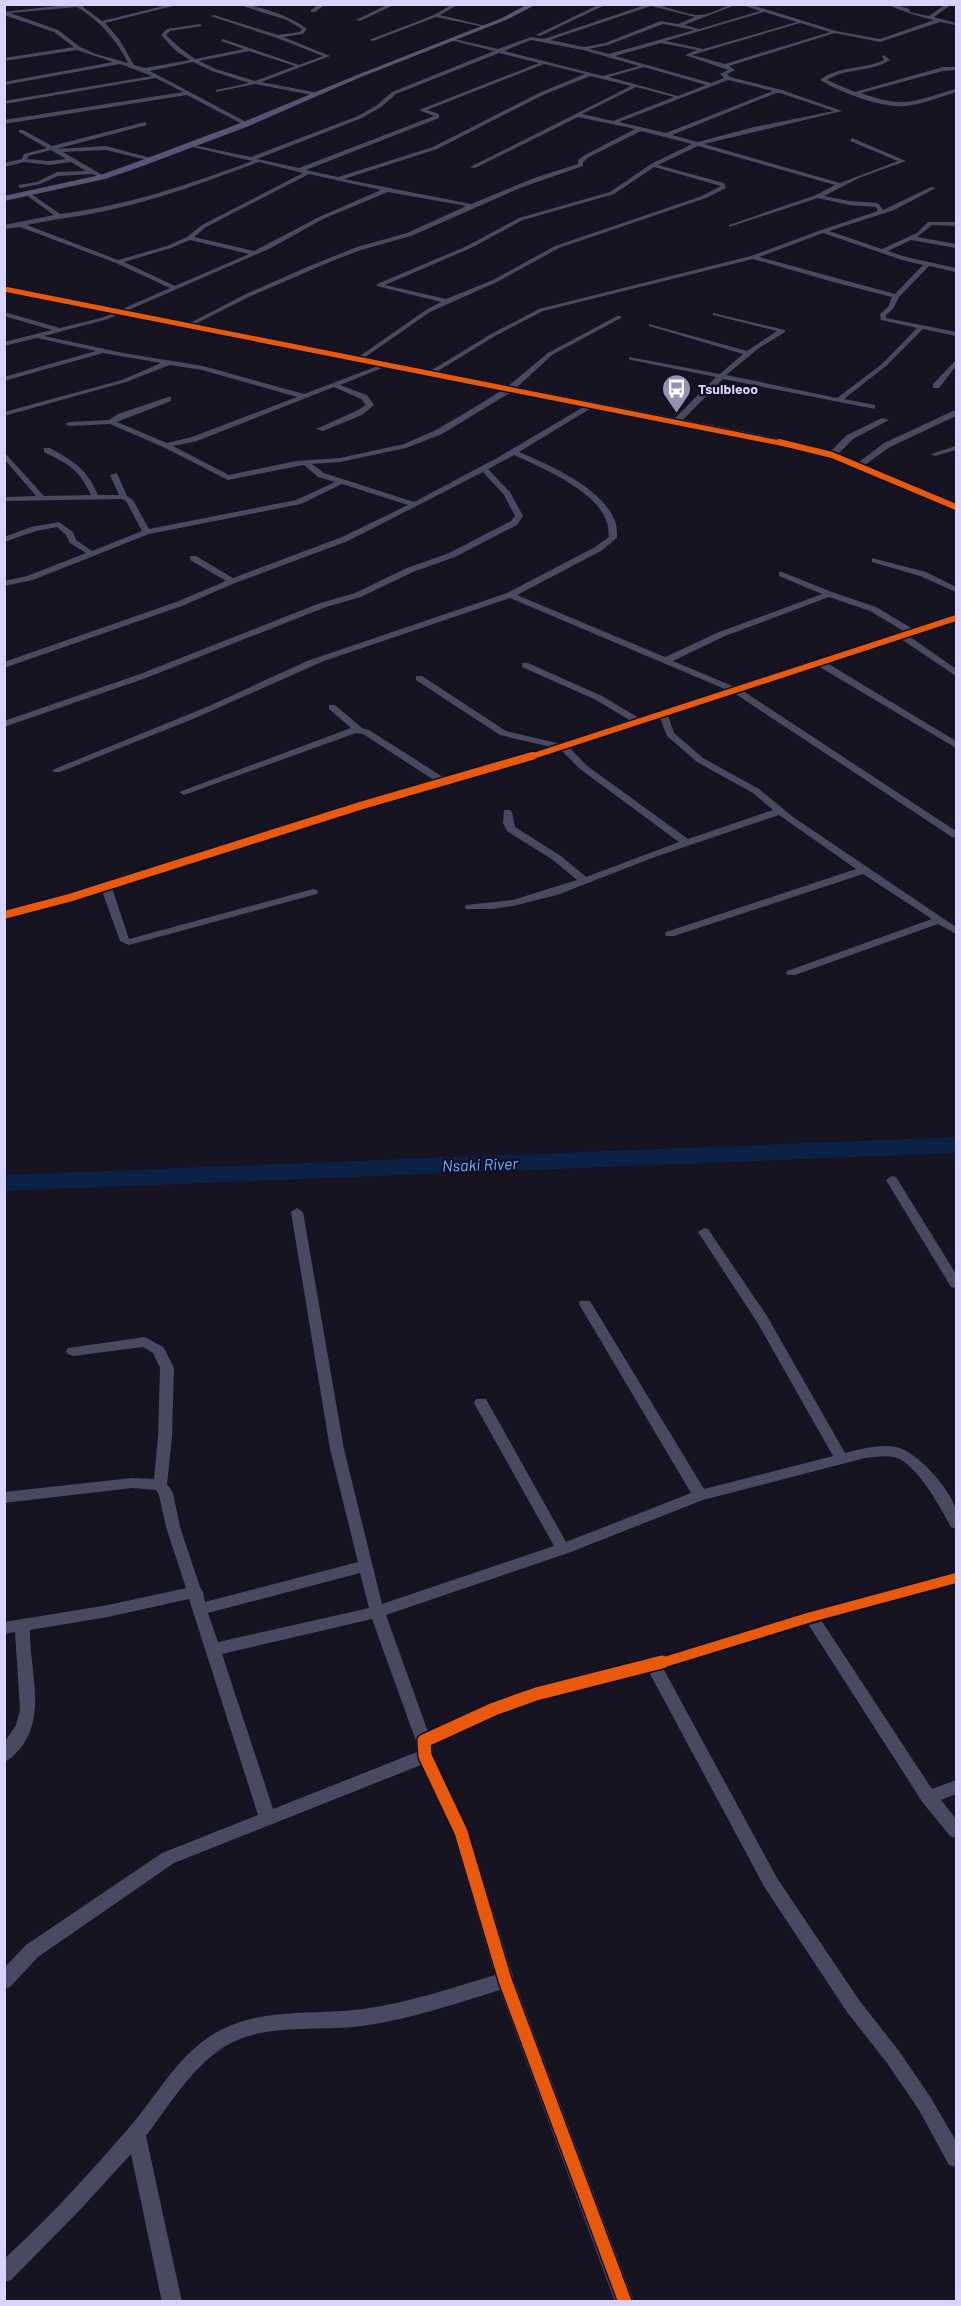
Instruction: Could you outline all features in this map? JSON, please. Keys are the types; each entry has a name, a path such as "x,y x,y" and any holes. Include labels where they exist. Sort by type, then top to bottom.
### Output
{"street":[{"path":"4,7 11,4"},
{"path":"4,13 88,4"},
{"path":"102,22 179,4"},
{"path":"238,4 288,19 305,29 301,33 279,37"},
{"path":"250,7 258,4"},
{"path":"313,10 324,4"},
{"path":"358,20 394,4"},
{"path":"371,40 436,16 457,4"},
{"path":"4,198 102,177 190,145 246,124 534,4"},
{"path":"4,227 103,210 179,190 360,117 379,106 394,93 531,38 605,4"},
{"path":"679,25 736,4"},
{"path":"742,4 835,32 883,41 940,20"},
{"path":"888,4 907,10 905,11 908,13 957,24"},
{"path":"931,17 951,4"},
{"path":"77,5 102,22 121,44 132,67"},
{"path":"545,40 652,5 701,18"},
{"path":"609,56 763,11"},
{"path":"4,13 56,31 78,48 145,70 246,124"},
{"path":"212,16 279,37 328,56 254,83 218,91"},
{"path":"436,16 484,26"},
{"path":"733,20 751,25"},
{"path":"447,301 379,285 469,247 521,219 612,193 653,165 697,144 840,111 780,91 728,78 723,74 732,70 725,66 687,55 799,22"},
{"path":"584,49 606,44 658,23 697,29"},
{"path":"200,25 169,30 163,35 198,62 254,83 316,94"},
{"path":"760,27 769,30"},
{"path":"725,66 835,32"},
{"path":"531,38 584,49 710,84"},
{"path":"452,39 675,96"},
{"path":"223,40 298,66"},
{"path":"661,41 703,50"},
{"path":"4,60 78,48"},
{"path":"145,70 198,62 247,50"},
{"path":"884,56 887,60 883,63 844,70 823,80 855,93 902,105 928,100 957,90"},
{"path":"300,170 437,117 437,115 422,110 545,62"},
{"path":"4,84 119,63"},
{"path":"604,77 645,66"},
{"path":"855,93 943,69 957,69"},
{"path":"339,178 435,148 541,94 590,74"},
{"path":"4,103 155,76"},
{"path":"614,123 675,96 728,78"},
{"path":"473,167 635,86"},
{"path":"93,87 96,92 105,97 127,102"},
{"path":"667,135 714,113 780,91"},
{"path":"4,122 186,93"},
{"path":"579,115 667,135 840,185"},
{"path":"24,160 26,155 54,150 145,124"},
{"path":"189,325 298,272 364,246 417,231 469,205 556,172 581,165 580,161 587,156 639,129"},
{"path":"21,131 102,177"},
{"path":"731,226 818,196 903,161 852,140"},
{"path":"190,145 387,190 469,205"},
{"path":"54,150 115,149 151,159"},
{"path":"4,165 24,160 49,163 71,160"},
{"path":"359,359 406,325 447,301 495,281 557,247 704,197 724,187 722,184 699,176 653,165"},
{"path":"20,186 38,183 57,174 92,172"},
{"path":"118,262 154,253 189,238 204,226 309,172"},
{"path":"431,373 493,335 541,310 753,257 892,209 933,188"},
{"path":"4,344 106,318 254,253 321,218 387,190"},
{"path":"28,194 59,216"},
{"path":"818,196 849,203 878,206 881,211"},
{"path":"882,252 919,234 930,223 957,224"},
{"path":"21,225 118,262 173,287"},
{"path":"823,231 927,266 957,270"},
{"path":"189,238 254,253"},
{"path":"909,238 957,246"},
{"path":"753,257 896,296"},
{"path":"927,266 913,277 896,296 883,319 957,334"},
{"path":"4,289 771,440 832,455 956,506"},
{"path":"4,314 61,330"},
{"path":"676,422 747,353 774,334 783,331 715,314"},
{"path":"69,424 111,422 166,445 228,478 305,462 358,457 406,446 439,432 510,389 550,354 619,317"},
{"path":"651,325 747,353"},
{"path":"838,400 884,365 921,328"},
{"path":"39,336 248,379 303,396"},
{"path":"4,379 104,351"},
{"path":"631,358 872,407"},
{"path":"4,414 124,381 171,362"},
{"path":"936,386 954,370 957,362"},
{"path":"166,445 194,439 385,365"},
{"path":"320,429 359,413 370,405 364,398 334,386"},
{"path":"111,422 121,416 168,399"},
{"path":"4,665 179,604 232,580 325,548 415,505 514,452 590,405"},
{"path":"859,465 887,446 957,413"},
{"path":"832,455 850,437 885,420"},
{"path":"935,454 957,448"},
{"path":"47,450 80,467 86,474 95,496"},
{"path":"57,770 232,699 321,659 469,611 510,595 598,549 613,538 614,531 606,513 588,492 514,452"},
{"path":"4,454 42,498"},
{"path":"305,462 321,475 415,505"},
{"path":"4,724 111,688 323,606 358,595 410,570 452,555 514,523 519,516 507,494 483,468"},
{"path":"114,475 124,497"},
{"path":"4,584 30,578 147,532 298,502 341,482"},
{"path":"4,499 124,497 129,500 147,532"},
{"path":"4,540 59,524 70,534 73,541 92,554"},
{"path":"193,558 232,580"},
{"path":"875,560 923,574 957,590"},
{"path":"782,574 873,609 914,633"},
{"path":"667,660 722,634 829,594"},
{"path":"510,595 737,691 957,836"},
{"path":"4,915 106,886 363,805 447,784 957,618"},
{"path":"904,637 956,673"},
{"path":"820,663 957,745"},
{"path":"525,665 599,698 637,721"},
{"path":"419,678 503,733 563,747 583,767 687,843"},
{"path":"332,707 357,730"},
{"path":"663,713 665,724 678,742 700,760 756,791 864,870 957,931"},
{"path":"184,792 336,735 357,730 366,732 447,784"},
{"path":"471,907 515,904 781,811"},
{"path":"507,813 511,829 557,858 584,881"},
{"path":"669,934 864,870"},
{"path":"106,886 120,930 125,941 129,942 313,891"},
{"path":"791,973 940,920"},
{"path":"892,1180 957,1284"},
{"path":"297,1212 337,1449 377,1612 425,1749 461,1832 505,1980 626,2301"},
{"path":"704,1232 762,1319 841,1458"},
{"path":"585,1304 700,1496"},
{"path":"73,1351 145,1342 161,1353 167,1368 165,1437 160,1485 166,1493 173,1527 268,1819"},
{"path":"482,1403 563,1549"},
{"path":"214,1649 377,1612 563,1549 700,1496 841,1458 876,1452 900,1454 912,1462 927,1479 957,1523"},
{"path":"4,1498 132,1483 160,1485"},
{"path":"201,1609 366,1566"},
{"path":"4,1981 32,1952 168,1858 268,1819 425,1749 509,1703 536,1694 653,1665 811,1617 957,1578"},
{"path":"4,1628 108,1611 196,1592"},
{"path":"811,1617 929,1798 957,1831"},
{"path":"4,1755 22,1737 28,1714 25,1669 21,1657 23,1624"},
{"path":"653,1665 771,1883 853,2006 893,2057 925,2104 957,2158"},
{"path":"929,1798 957,1787"},
{"path":"4,2273 136,2134 193,2060 232,2034 285,2022 342,2020 405,2009 505,1980"},
{"path":"136,2134 172,2301"}],"waterway":[{"name":"Nsaki River","path":"4,1183 956,1145"}],"cycle path":[{"path":"4,289 771,440 832,455 956,507"},
{"path":"4,915 69,898 363,805 484,772 956,618"},
{"path":"625,2302 505,1980 461,1832 425,1756 424,1741 494,1709 536,1694 653,1665 811,1617 956,1578"}],"place":[{"name":"Tsuibleoo","path":"677,414"}]}
